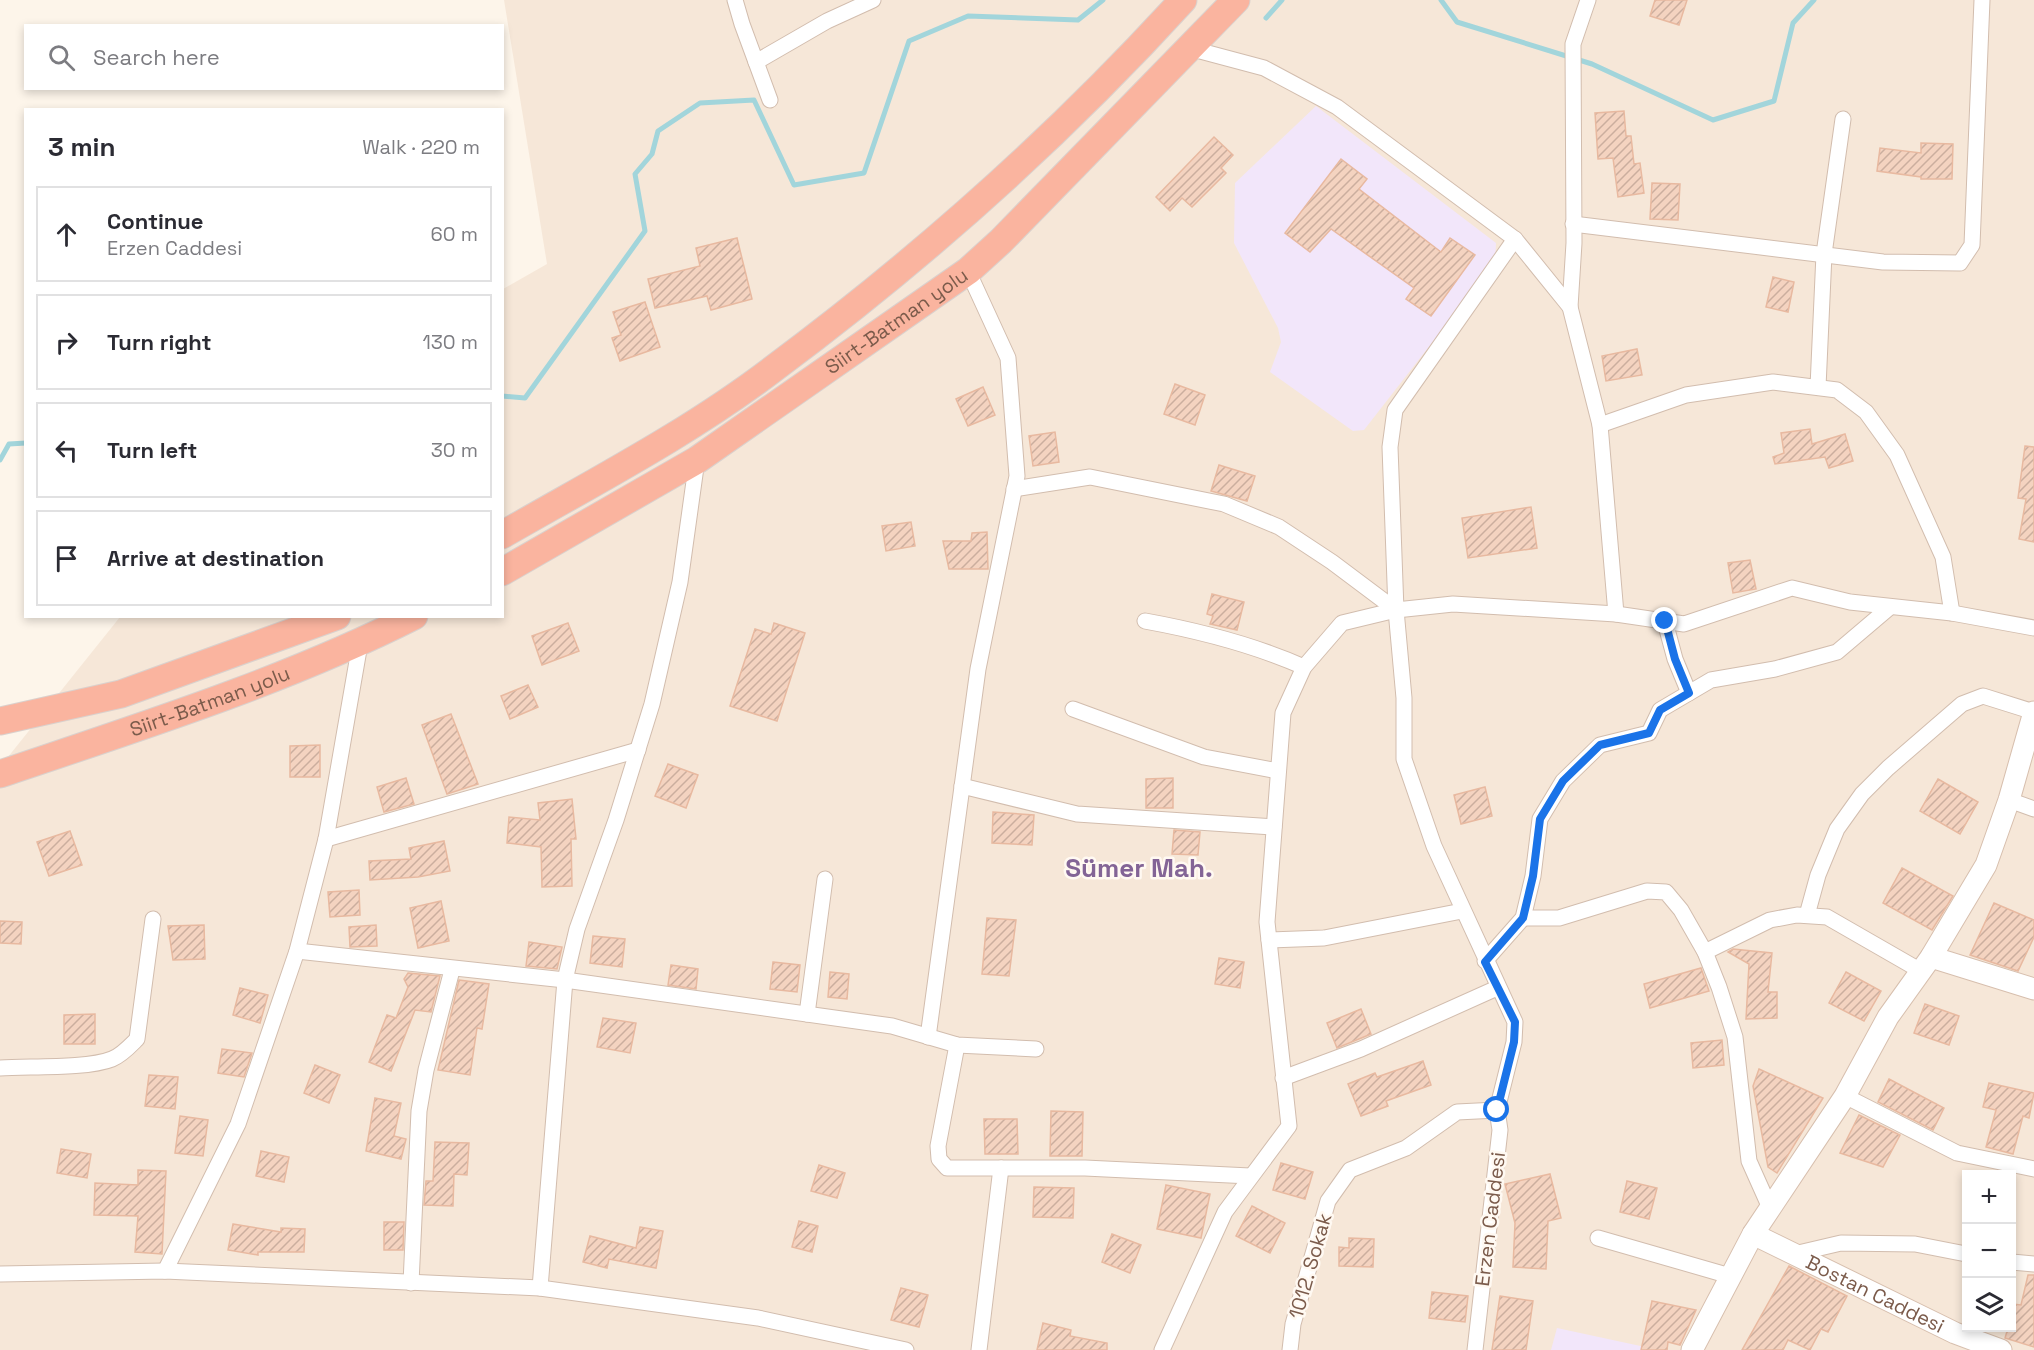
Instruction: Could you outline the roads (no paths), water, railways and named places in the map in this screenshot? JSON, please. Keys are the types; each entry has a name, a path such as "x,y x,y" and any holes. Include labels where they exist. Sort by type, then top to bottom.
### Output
{"highway":[{"name":"Siirt-Batman yolu","path":"504,534 663,442 772,370 969,212 1104,86 1183,0"},
{"name":"Siirt-Batman yolu","path":"504,571 697,460 968,271 1001,241 1236,0"},
{"name":"Siirt-Batman yolu","path":"0,721 121,694 331,618"},
{"name":"Siirt-Batman yolu","path":"0,774 136,729 360,644 410,618"}],"main road":[{"path":"1692,1350 1753,1234 1845,1096 1888,1017 1926,964 1986,865 2009,800 2034,712"},
{"path":"1926,964 2034,989"},
{"name":"Bostan Caddesi","path":"1753,1234 1954,1333 2001,1350"}],"street":[{"path":"735,0 771,100"},
{"path":"756,62 827,21 873,0"},
{"path":"1588,0 1573,44 1573,224 1570,307 1600,425 1616,614"},
{"path":"1573,224 1882,262 1960,263 1972,245 1982,1"},
{"path":"1190,48 1264,68 1337,107 1515,239 1570,307"},
{"path":"1818,387 1824,255 1843,119"},
{"name":"Erzen Caddesi","path":"1475,1350 1500,1130 1497,1110 1514,1042 1515,1022 1485,962 1434,846 1404,759 1404,698 1396,610 1390,447 1395,410 1515,239"},
{"path":"928,1037 978,669 1017,476 1008,358 968,271"},
{"path":"1600,425 1686,395 1773,382 1837,390 1866,412 1897,455 1943,557 1952,613"},
{"path":"540,1288 565,980 577,929 652,704 680,582 697,460"},
{"path":"1014,489 1090,477 1224,504 1279,527 1332,562 1396,610"},
{"path":"1162,1350 1225,1212 1289,1126 1267,922 1283,713 1304,667 1342,623 1396,610 1453,604 1616,614 1684,624 1792,588 1850,602 1952,613 2034,628"},
{"path":"1485,962 1523,918 1533,876 1540,819 1563,781 1600,745 1649,733 1660,710 1711,680 1775,669 1837,652 1890,607"},
{"path":"1145,621 1200,630 1273,653 1304,667"},
{"path":"1665,621 1675,659 1689,693"},
{"path":"165,1271 238,1124 297,951 326,839 360,644"},
{"path":"1807,915 1818,875 1837,829 1862,794 1888,768 1962,704 1983,696 2034,712"},
{"path":"1073,709 1204,757 1278,771"},
{"path":"326,839 638,750"},
{"path":"962,786 1077,814 1274,827"},
{"path":"2009,800 2034,809"},
{"path":"807,1014 825,879"},
{"path":"1523,918 1559,918 1647,891 1666,892 1681,910 1705,952 1735,1036 1749,1161 1770,1208"},
{"path":"1269,940 1324,938 1462,911"},
{"path":"1705,952 1770,920 1807,915 1827,917 1926,964"},
{"path":"0,1068 93,1064 113,1059 127,1049 137,1039 153,919"},
{"path":"297,951 452,970 565,980 892,1026 957,1045 1036,1049"},
{"path":"411,1283 419,1111 426,1070 452,970"},
{"path":"1283,1078 1361,1049 1497,988"},
{"path":"957,1045 938,1146 939,1159 947,1168 1085,1168 1250,1176"},
{"path":"1845,1096 1957,1153 2034,1169"},
{"name":"1012. Sokak","path":"1290,1350 1293,1324 1328,1201 1350,1170 1406,1148 1457,1112 1497,1110"},
{"path":"979,1350 1001,1168"},
{"path":"1598,1238 1730,1276"},
{"path":"1794,1254 1841,1243 1915,1244 1962,1253"},
{"path":"2016,1262 2034,1264"},
{"path":"0,1274 165,1271 540,1288 759,1318 906,1350"}],"waterway":[{"path":"504,396 525,398 645,231 635,174 652,154 658,131 700,103 754,100 794,185 864,173 909,41 968,16 1078,20 1103,0"},
{"path":"1266,18 1282,0"},
{"path":"1441,0 1457,22 1592,64 1713,120 1774,101 1793,23 1814,0"},
{"path":"0,460 9,444 24,443"}],"district":[{"name":"Sümer Mah.","path":"1139,868"}]}
